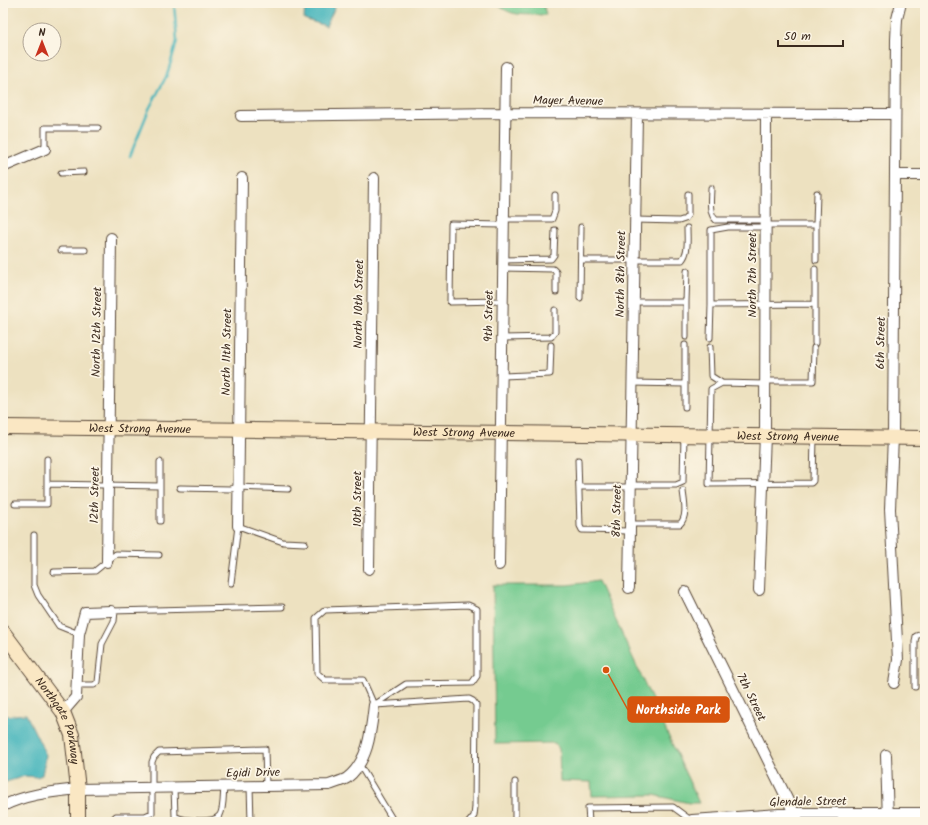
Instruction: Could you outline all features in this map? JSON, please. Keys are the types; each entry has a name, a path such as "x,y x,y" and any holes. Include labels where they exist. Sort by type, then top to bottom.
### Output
{"street":[{"name":"6th Street","path":"894,683 898,660 890,509 893,438 896,40 897,19 901,3"},
{"name":"9th Street","path":"499,565 504,113 506,67"},
{"name":"Mayer Avenue","path":"240,116 504,113 896,114"},
{"name":"North 8th Street","path":"632,435 637,114"},
{"name":"North 7th Street","path":"765,435 766,114"},
{"path":"3,167 45,149"},
{"path":"895,175 925,175"},
{"name":"North 11th Street","path":"238,526 242,178"},
{"name":"North 10th Street","path":"370,430 374,178"},
{"name":"North 12th Street","path":"109,428 111,238"},
{"name":"West Strong Avenue","path":"3,427 370,430 632,435 765,435 925,438"},
{"name":"12th Street","path":"107,562 109,428"},
{"name":"10th Street","path":"369,569 370,430"},
{"name":"8th Street","path":"629,588 632,435"},
{"path":"759,590 765,435"},
{"name":"7th Street","path":"685,592 794,813"},
{"path":"63,712 76,697 79,634 85,612 113,611"},
{"name":"Northgate Parkway","path":"3,632 63,712 72,735 78,790 78,822"},
{"name":"Egidi Drive","path":"3,806 44,792 152,788 329,785 346,778 358,763 369,744 374,705"},
{"path":"886,755 887,818"},
{"name":"Glendale Street","path":"692,821 794,813 887,818 925,813"}],"lane":[{"path":"45,149 45,128 98,128"},
{"path":"61,173 84,172"},
{"path":"711,188 711,210 713,217 716,220 766,224 816,225"},
{"path":"816,260 817,193"},
{"path":"635,220 679,221 685,219 688,215 688,194"},
{"path":"502,301 450,302 451,224 552,219 555,210 555,195"},
{"path":"710,338 711,230 766,224"},
{"path":"580,298 581,227"},
{"path":"581,260 682,260 686,251 687,228"},
{"path":"502,264 551,259 554,256 555,230"},
{"path":"61,250 85,250"},
{"path":"502,264 553,269 556,272 556,292"},
{"path":"814,436 814,481 709,484 711,389 722,383 814,381 815,269"},
{"path":"686,337 687,271"},
{"path":"634,302 686,302"},
{"path":"711,305 814,304"},
{"path":"502,338 551,337 555,332 555,310"},
{"path":"685,345 685,407"},
{"path":"501,376 550,374 551,346"},
{"path":"710,347 711,376 722,383"},
{"path":"632,383 685,384"},
{"path":"579,487 676,485 682,482 684,435"},
{"path":"15,504 47,504 47,459"},
{"path":"578,460 580,526 582,530 680,524 684,515 684,491"},
{"path":"160,462 160,521"},
{"path":"47,484 160,486"},
{"path":"180,488 231,489 238,487 288,489"},
{"path":"232,583 238,526 283,542 305,543"},
{"path":"34,535 34,585 38,595 59,626 79,634"},
{"path":"54,572 95,571 116,554 159,555"},
{"path":"468,605 477,609 477,676 472,683 406,684 374,705 363,680 325,680 317,674 316,618 325,610 468,605"},
{"path":"77,685 94,685 98,682 102,644 114,621 113,611 282,607"},
{"path":"916,687 916,636 925,633"},
{"path":"374,705 397,702 469,699 473,701 476,705 476,806 474,816 469,822"},
{"path":"110,822 116,816 150,816 153,810 152,762 154,757 159,752 265,749 266,786"},
{"path":"358,763 394,822"},
{"path":"515,782 515,822"},
{"path":"250,786 250,822"},
{"path":"174,788 175,816 181,819 208,820 215,819 220,814 224,787"},
{"path":"589,822 588,808 673,807 692,821"}],"green space":[{"path":"496,3 543,3 546,15 525,15 513,13 507,11"},
{"path":"598,581 699,803 689,803 654,795 592,796 591,782 560,781 559,749 555,743 495,744 493,585 568,585"}],"water":[{"path":"305,3 337,3 326,26 304,19"},
{"path":"26,714 46,755 42,775 37,777 25,776 3,783 3,716"}],"waterway":[{"path":"130,156 149,109 167,75 177,41 174,3"}],"place":[{"name":"Northside Park","path":"606,670"}]}
